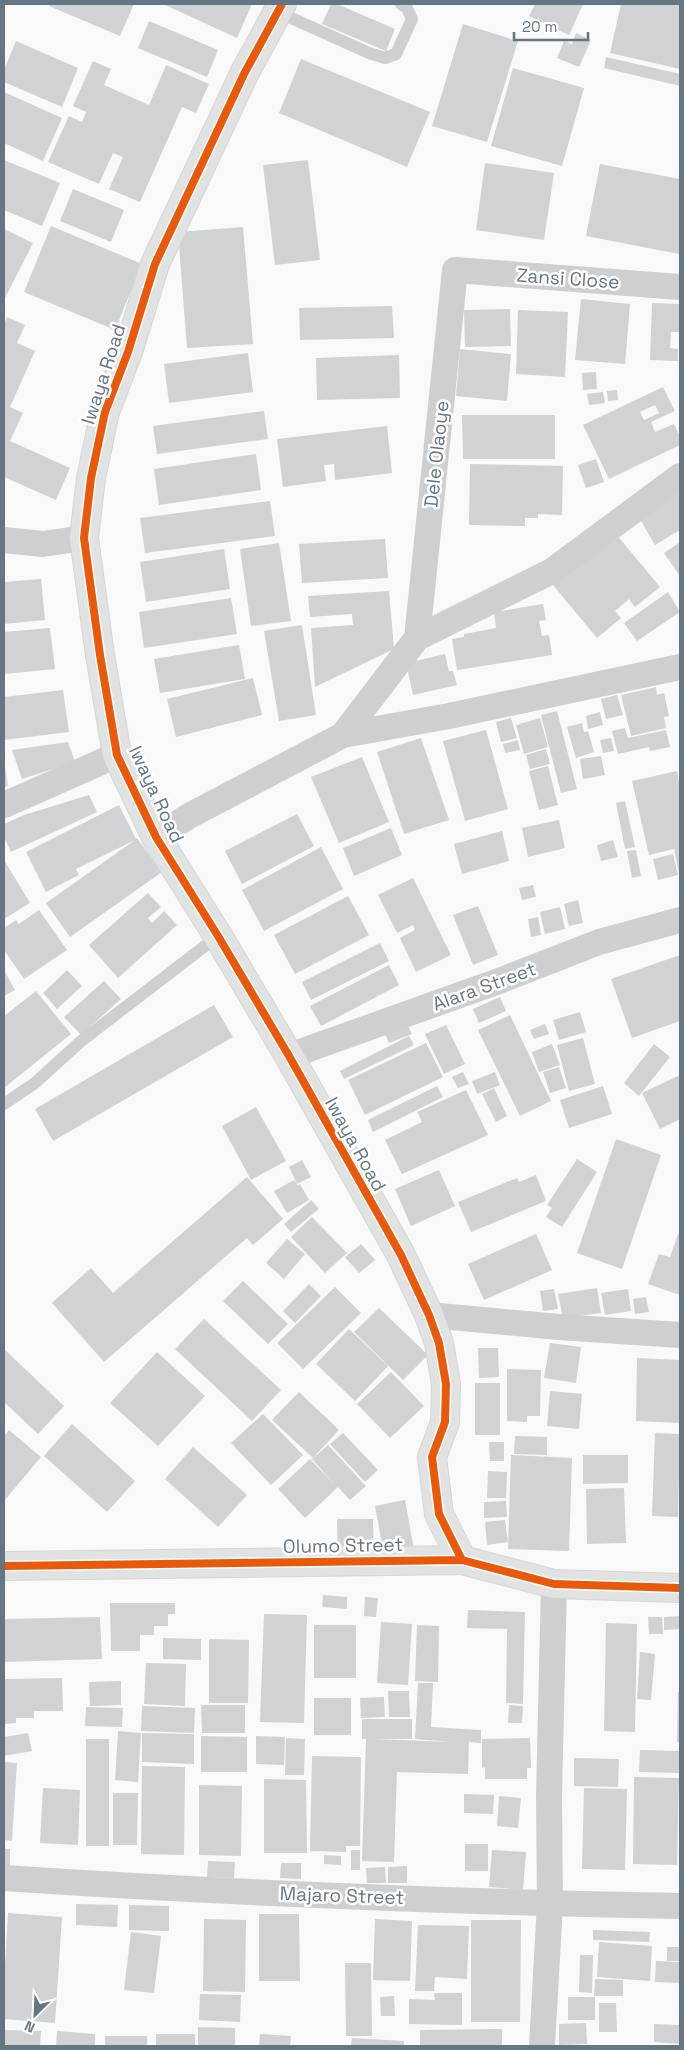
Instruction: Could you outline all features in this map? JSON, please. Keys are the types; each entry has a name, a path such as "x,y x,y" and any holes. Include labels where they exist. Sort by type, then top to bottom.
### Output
{"street":[{"name":"Iwaya Road","path":"280,8 244,74 155,264 128,352 105,412 91,478 84,538 100,655 117,755 156,837 218,936 289,1056 401,1255 429,1315 439,1343 446,1384 445,1422 432,1457 439,1514 462,1560"},
{"name":"Zansi Close","path":"455,270 680,287"},
{"name":"Dele Olaoye","path":"417,638 455,270"},
{"path":"343,735 417,638 552,571 680,476"},
{"path":"4,540 43,544 84,538"},
{"path":"156,837 189,816 343,735 449,716 680,667"},
{"path":"4,805 117,755"},
{"name":"Alara Street","path":"289,1056 499,981 599,942 680,920"},
{"path":"429,1315 560,1327 680,1335"},
{"name":"Olumo Street","path":"4,1566 462,1560 554,1584 680,1588"},
{"path":"542,2046 550,1904 549,1796 554,1584"},
{"name":"Majaro Street","path":"4,1878 139,1886 550,1904 680,1906"}],"lane":[{"path":"280,8 368,53 385,58 396,54 412,19 406,8 401,4"},
{"path":"4,1104 35,1083 80,1042 218,936"}],"building":[{"path":"50,4 134,4 120,36 49,6"},
{"path":"163,4 252,4 237,38"},
{"path":"331,4 337,4 395,29 386,51 322,24"},
{"path":"535,4 583,4 569,35 529,16"},
{"path":"621,4 680,4 680,69 610,53"},
{"path":"149,21 218,50 207,77 138,48"},
{"path":"463,24 518,41 487,142 432,126"},
{"path":"576,33 591,40 579,67 557,58 564,41 572,44"},
{"path":"16,41 78,68 62,107 4,82 4,70"},
{"path":"606,57 680,74 680,86 604,68"},
{"path":"301,59 430,112 407,167 279,113"},
{"path":"93,61 111,69 104,85 149,105 166,65 209,84 196,113 182,107 140,202 109,189 123,157 113,153 99,184 48,162 69,116 82,122 86,112 73,106"},
{"path":"513,68 584,88 562,166 491,146"},
{"path":"4,92 62,118 43,161 4,143"},
{"path":"4,160 60,183 42,226 4,210"},
{"path":"308,160 320,260 275,265 263,165"},
{"path":"485,163 554,173 544,240 476,230"},
{"path":"600,164 680,179 679,254 586,236"},
{"path":"73,189 124,210 111,242 60,221"},
{"path":"51,226 142,264 115,330 24,292"},
{"path":"243,227 253,344 187,348 178,232"},
{"path":"4,229 33,243 5,298 4,297"},
{"path":"581,299 630,304 625,364 575,360"},
{"path":"652,303 680,304 679,332 671,332 670,348 678,349 678,361 650,360"},
{"path":"392,306 394,338 300,340 299,308"},
{"path":"510,309 511,346 465,347 464,310"},
{"path":"518,310 568,312 565,377 516,374"},
{"path":"7,317 25,325 17,343 35,351 10,407 23,413 10,441 70,468 56,500 4,477 4,325"},
{"path":"460,349 511,354 507,401 456,396"},
{"path":"248,353 253,392 169,403 164,364"},
{"path":"399,355 400,398 317,400 316,358"},
{"path":"596,372 597,389 583,390 582,373"},
{"path":"663,387 675,411 651,422 655,432 674,424 680,437 680,445 609,479 583,425","holes":["655,405 659,413 644,420 640,412"]},
{"path":"617,390 618,400 608,401 607,391"},
{"path":"603,392 605,403 589,405 587,394"},
{"path":"264,411 268,439 157,454 153,426"},
{"path":"462,415 555,415 555,459 463,459"},
{"path":"387,426 392,473 335,480 334,464 324,465 326,481 283,487 277,439"},
{"path":"256,454 261,490 159,505 154,469"},
{"path":"596,459 604,482 586,488 578,465"},
{"path":"470,464 563,466 562,515 538,514 538,518 525,518 525,526 469,525"},
{"path":"678,492 680,495 680,530 655,545 638,516"},
{"path":"270,501 275,536 145,553 140,518"},
{"path":"616,534 660,587 635,607 629,599 615,611 621,618 597,638 553,585"},
{"path":"385,539 388,578 302,583 299,544"},
{"path":"680,542 680,576 664,553"},
{"path":"279,543 291,621 251,626 240,549"},
{"path":"224,549 230,589 146,602 140,562"},
{"path":"41,579 45,620 4,624 4,582"},
{"path":"389,591 394,649 315,687 311,628 353,625 352,614 310,617 308,596"},
{"path":"668,592 680,612 637,641 624,623"},
{"path":"231,598 237,634 144,648 139,612"},
{"path":"543,604 546,620 539,621 542,636 549,635 552,655 457,670 452,639 464,637 464,634 496,628 494,612"},
{"path":"302,625 316,715 279,721 264,631"},
{"path":"50,628 55,669 4,674 4,632"},
{"path":"239,645 245,679 160,693 154,659"},
{"path":"445,654 449,671 453,671 457,685 413,695 406,663"},
{"path":"253,678 262,715 176,737 167,699"},
{"path":"656,687 657,695 664,693 669,716 664,717 666,728 631,736 621,695"},
{"path":"63,690 69,732 4,740 4,697"},
{"path":"617,695 623,715 606,719 601,699"},
{"path":"557,711 577,789 561,793 541,715"},
{"path":"600,712 603,725 588,729 586,716"},
{"path":"511,718 517,738 501,742 496,722"},
{"path":"540,718 548,747 524,754 516,725"},
{"path":"582,723 584,732 588,731 594,752 576,758 567,727"},
{"path":"625,728 628,738 666,730 670,747 650,751 649,747 618,754 612,731"},
{"path":"486,730 508,809 465,821 443,741"},
{"path":"421,738 449,820 404,834 377,752"},
{"path":"611,738 614,751 603,753 600,740"},
{"path":"518,740 520,750 505,753 503,744"},
{"path":"68,742 75,762 22,779 12,750"},
{"path":"546,749 550,764 530,769 526,755"},
{"path":"601,756 605,775 583,779 580,759"},
{"path":"362,757 389,822 339,843 311,777"},
{"path":"4,760 8,786 4,787"},
{"path":"548,766 558,805 539,810 529,771"},
{"path":"677,771 680,787 679,873 674,849 649,855 632,781"},
{"path":"89,795 97,812 11,852 4,837 4,824 24,815"},
{"path":"625,801 635,847 625,849 616,803"},
{"path":"119,805 136,839 162,872 70,937 46,903 135,840 76,869 79,875 46,892 26,852"},
{"path":"297,814 314,846 242,884 225,851"},
{"path":"559,820 565,848 528,857 522,828"},
{"path":"391,828 402,855 354,876 343,848"},
{"path":"502,831 509,861 462,874 454,844"},
{"path":"613,840 618,857 601,861 597,845"},
{"path":"321,847 343,889 264,931 242,890"},
{"path":"636,850 641,876 632,878 627,851"},
{"path":"673,854 678,875 658,880 653,859"},
{"path":"4,860 30,903 4,919"},
{"path":"413,878 451,955 416,972 400,938 415,930 413,925 397,933 378,895"},
{"path":"533,885 536,897 522,900 519,888"},
{"path":"148,893 161,907 148,918 152,923 164,911 177,925 118,978 89,945"},
{"path":"348,896 369,935 295,974 274,935"},
{"path":"578,900 583,923 569,926 564,904"},
{"path":"478,906 498,955 473,965 453,915"},
{"path":"560,907 565,929 545,934 540,912"},
{"path":"39,910 67,950 24,979 4,950 4,928 16,920 19,924"},
{"path":"538,917 541,935 531,937 528,919"},
{"path":"380,943 389,961 311,1000 302,982"},
{"path":"680,955 680,1021 632,1038 611,979"},
{"path":"389,965 399,985 321,1026 310,1006"},
{"path":"4,970 15,990 4,996"},
{"path":"67,970 82,986 57,1009 43,993"},
{"path":"104,981 121,999 81,1035 64,1017"},
{"path":"36,991 71,1034 4,1088 4,1016"},
{"path":"500,997 506,1011 479,1023 473,1009"},
{"path":"214,1005 233,1037 53,1141 35,1109"},
{"path":"580,1012 586,1032 559,1040 553,1020"},
{"path":"510,1015 551,1101 520,1116 478,1030"},
{"path":"406,1022 412,1034 389,1043 384,1032"},
{"path":"545,1024 549,1034 534,1039 530,1030"},
{"path":"446,1025 465,1064 444,1074 425,1034"},
{"path":"409,1036 414,1045 344,1079 340,1071"},
{"path":"583,1038 595,1084 569,1091 557,1045"},
{"path":"426,1043 443,1077 365,1115 348,1080"},
{"path":"552,1044 560,1065 539,1072 532,1052"},
{"path":"654,1044 670,1057 639,1096 624,1083"},
{"path":"559,1067 566,1088 550,1093 543,1072"},
{"path":"463,1072 469,1084 458,1088 452,1077"},
{"path":"495,1072 500,1085 477,1094 472,1081"},
{"path":"680,1075 680,1119 660,1129 642,1093"},
{"path":"437,1086 443,1097 373,1132 368,1120"},
{"path":"603,1086 612,1114 569,1128 560,1100"},
{"path":"494,1088 507,1116 496,1122 482,1094"},
{"path":"466,1090 488,1135 402,1174 385,1140 422,1122 417,1112"},
{"path":"256,1107 286,1161 251,1180 222,1126"},
{"path":"616,1139 661,1155 622,1269 577,1253"},
{"path":"577,1159 597,1172 562,1227 546,1217 552,1208 547,1205"},
{"path":"302,1160 311,1177 297,1184 289,1167"},
{"path":"439,1170 455,1206 411,1226 395,1189"},
{"path":"536,1175 546,1201 471,1232 458,1202 517,1178 519,1182"},
{"path":"247,1177 283,1219 253,1245 247,1238 104,1362 52,1303 91,1268 113,1293"},
{"path":"294,1180 298,1186 300,1184 309,1200 287,1213 274,1191"},
{"path":"311,1200 319,1209 291,1232 284,1224"},
{"path":"312,1217 347,1253 325,1273 291,1237"},
{"path":"680,1229 680,1295 648,1284 659,1254 670,1257"},
{"path":"536,1234 552,1270 484,1300 468,1264"},
{"path":"287,1239 305,1254 284,1279 266,1263"},
{"path":"361,1244 375,1260 359,1273 345,1257"},
{"path":"243,1281 288,1324 268,1344 223,1301"},
{"path":"309,1284 321,1296 295,1323 283,1311"},
{"path":"335,1287 361,1313 303,1369 277,1343"},
{"path":"597,1288 601,1313 563,1318 558,1294"},
{"path":"554,1289 558,1309 543,1311 540,1291"},
{"path":"628,1289 631,1311 605,1315 601,1293"},
{"path":"646,1297 649,1312 635,1314 633,1299"},
{"path":"379,1308 428,1355 403,1380 354,1332"},
{"path":"204,1319 281,1390 252,1421 175,1349"},
{"path":"349,1329 388,1366 355,1401 316,1364"},
{"path":"550,1343 581,1347 576,1383 544,1378"},
{"path":"478,1348 498,1348 499,1377 479,1378"},
{"path":"4,1349 64,1406 38,1434 4,1402"},
{"path":"157,1352 205,1396 158,1446 110,1403"},
{"path":"637,1358 680,1360 680,1423 636,1421"},
{"path":"507,1369 541,1370 540,1416 527,1416 527,1422 507,1421"},
{"path":"391,1372 424,1406 390,1438 357,1404"},
{"path":"475,1383 500,1383 500,1435 475,1435"},
{"path":"550,1391 582,1394 579,1429 547,1426"},
{"path":"299,1392 339,1430 313,1458 272,1420"},
{"path":"263,1414 303,1455 271,1485 231,1443"},
{"path":"72,1424 135,1481 107,1512 44,1456"},
{"path":"9,1430 41,1457 4,1501 4,1437"},
{"path":"343,1433 378,1470 365,1482 330,1444"},
{"path":"655,1433 680,1434 678,1517 652,1516"},
{"path":"515,1436 547,1437 547,1455 514,1454"},
{"path":"489,1442 504,1442 504,1461 490,1461"},
{"path":"328,1445 366,1486 350,1500 338,1487 305,1518 278,1489 310,1459 335,1485 312,1459"},
{"path":"193,1447 247,1495 218,1527 165,1479"},
{"path":"511,1455 572,1458 569,1551 508,1549"},
{"path":"583,1455 628,1455 628,1483 583,1484"},
{"path":"488,1471 507,1472 506,1498 487,1498"},
{"path":"624,1488 626,1543 587,1544 586,1489"},
{"path":"405,1500 414,1550 384,1556 375,1506"},
{"path":"506,1501 507,1517 484,1518 484,1502"},
{"path":"337,1519 373,1519 374,1557 338,1557"},
{"path":"505,1520 508,1542 487,1545 485,1522"},
{"path":"323,1595 347,1597 347,1609 322,1607"},
{"path":"365,1597 378,1598 376,1617 364,1616"},
{"path":"110,1603 175,1603 175,1614 168,1614 168,1626 154,1626 154,1635 140,1635 140,1651 111,1651"},
{"path":"468,1610 525,1612 523,1704 506,1703 507,1629 467,1628"},
{"path":"264,1614 307,1615 304,1723 260,1722"},
{"path":"680,1616 680,1629 664,1630 664,1617"},
{"path":"100,1617 102,1659 4,1662 4,1619"},
{"path":"648,1617 662,1617 663,1634 649,1634"},
{"path":"381,1622 412,1624 408,1685 377,1683"},
{"path":"606,1623 637,1624 635,1732 604,1731"},
{"path":"314,1625 356,1625 356,1678 314,1678"},
{"path":"417,1625 439,1626 438,1682 415,1681"},
{"path":"163,1638 201,1639 201,1660 163,1659"},
{"path":"209,1639 249,1640 248,1703 209,1703"},
{"path":"640,1652 655,1654 651,1700 637,1699"},
{"path":"146,1663 186,1664 185,1706 144,1704"},
{"path":"62,1678 63,1711 34,1711 34,1718 16,1718 16,1723 4,1724 4,1679"},
{"path":"121,1681 121,1705 90,1706 89,1682"},
{"path":"418,1683 433,1683 431,1727 481,1730 481,1743 469,1742 468,1774 397,1772 394,1862 362,1861 366,1739 362,1739 362,1719 412,1719 412,1739 376,1739 452,1742 415,1739"},
{"path":"388,1691 409,1691 410,1717 389,1717"},
{"path":"678,1692 680,1692 680,1742 677,1742"},
{"path":"384,1697 385,1717 361,1718 360,1698"},
{"path":"314,1698 351,1698 351,1735 314,1735"},
{"path":"201,1705 245,1705 245,1733 202,1733"},
{"path":"509,1705 523,1706 522,1723 508,1723"},
{"path":"142,1706 195,1708 194,1733 141,1731"},
{"path":"86,1707 123,1708 122,1727 85,1726"},
{"path":"118,1731 141,1733 138,1782 115,1780"},
{"path":"28,1733 32,1751 4,1756 4,1737"},
{"path":"142,1733 194,1734 194,1764 142,1762"},
{"path":"201,1736 247,1737 247,1772 201,1772"},
{"path":"256,1736 285,1737 284,1765 256,1764"},
{"path":"286,1738 305,1739 304,1775 285,1775"},
{"path":"530,1738 531,1768 527,1768 527,1779 485,1779 485,1767 482,1768 482,1739"},
{"path":"86,1739 109,1739 109,1846 86,1846"},
{"path":"640,1750 680,1751 680,1773 639,1772"},
{"path":"312,1756 361,1757 360,1846 346,1846 346,1852 310,1851"},
{"path":"574,1758 619,1759 618,1787 574,1786"},
{"path":"4,1762 17,1763 12,1841 4,1840"},
{"path":"142,1766 185,1767 184,1855 141,1854"},
{"path":"634,1777 679,1778 677,1865 633,1864"},
{"path":"264,1779 306,1780 307,1853 264,1853"},
{"path":"199,1785 242,1786 241,1856 199,1855"},
{"path":"43,1788 80,1790 78,1845 40,1843"},
{"path":"584,1788 627,1789 625,1870 582,1869"},
{"path":"113,1793 138,1793 137,1845 113,1845"},
{"path":"464,1794 494,1795 493,1814 464,1813"},
{"path":"499,1796 521,1798 518,1828 497,1826"},
{"path":"465,1844 488,1844 488,1871 465,1871"},
{"path":"4,1849 10,1849 10,1869 4,1869"},
{"path":"351,1850 360,1850 360,1870 351,1870"},
{"path":"492,1850 526,1852 523,1890 489,1887"},
{"path":"324,1855 341,1856 341,1865 324,1864"},
{"path":"208,1861 235,1862 234,1878 207,1877"},
{"path":"281,1863 301,1863 301,1879 280,1878"},
{"path":"407,1866 407,1883 388,1883 388,1867"},
{"path":"385,1867 386,1883 367,1883 366,1868"},
{"path":"76,1904 118,1905 117,1927 76,1925"},
{"path":"129,1905 169,1906 169,1931 129,1930"},
{"path":"8,1913 62,1917 55,2023 4,2019"},
{"path":"259,1914 299,1914 300,1981 259,1981"},
{"path":"204,1919 246,1920 245,1992 203,1991"},
{"path":"375,1919 412,1921 410,1981 373,1980"},
{"path":"471,1920 521,1920 520,2022 471,2022"},
{"path":"418,1925 469,1926 467,1979 435,1977 434,1991 415,1991"},
{"path":"593,1930 650,1932 649,1942 593,1940"},
{"path":"131,1932 161,1936 154,1993 124,1990"},
{"path":"599,1942 652,1946 650,1981 597,1977"},
{"path":"667,1947 680,1947 680,1961 667,1961"},
{"path":"580,1955 593,1955 592,1993 579,1992"},
{"path":"656,1961 680,1962 680,1983 655,1982"},
{"path":"345,1963 371,1963 372,2036 346,2036"},
{"path":"595,1979 623,1980 623,1996 594,1996"},
{"path":"434,1993 462,1993 462,2025 409,2024 409,1999 435,2000"},
{"path":"200,1994 241,1995 240,2022 199,2020"},
{"path":"394,1996 395,2016 381,2016 380,1997"},
{"path":"568,1997 595,1997 595,2020 568,2020"},
{"path":"599,2003 616,2003 617,2032 599,2032"},
{"path":"586,2023 587,2044 559,2045 559,2024"},
{"path":"654,2024 680,2025 680,2044 654,2042"},
{"path":"198,2027 235,2028 235,2046 198,2046"},
{"path":"502,2029 502,2046 420,2046 420,2030"},
{"path":"4,2030 41,2031 40,2046 4,2046"},
{"path":"57,2031 95,2034 95,2046 56,2046"},
{"path":"156,2034 195,2034 195,2046 156,2046"},
{"path":"260,2034 291,2036 290,2046 259,2046"},
{"path":"105,2036 147,2036 147,2046 105,2046"},
{"path":"352,2038 404,2041 404,2046 351,2046"}],"cycle path":[{"path":"282,4 244,74 155,264 128,352 105,412 91,478 84,538 100,655 117,755 156,837 218,936 289,1056 401,1255 429,1315 439,1343 446,1384 445,1422 432,1457 439,1514 462,1560"},
{"path":"4,1566 462,1560 554,1584 680,1588"}]}
